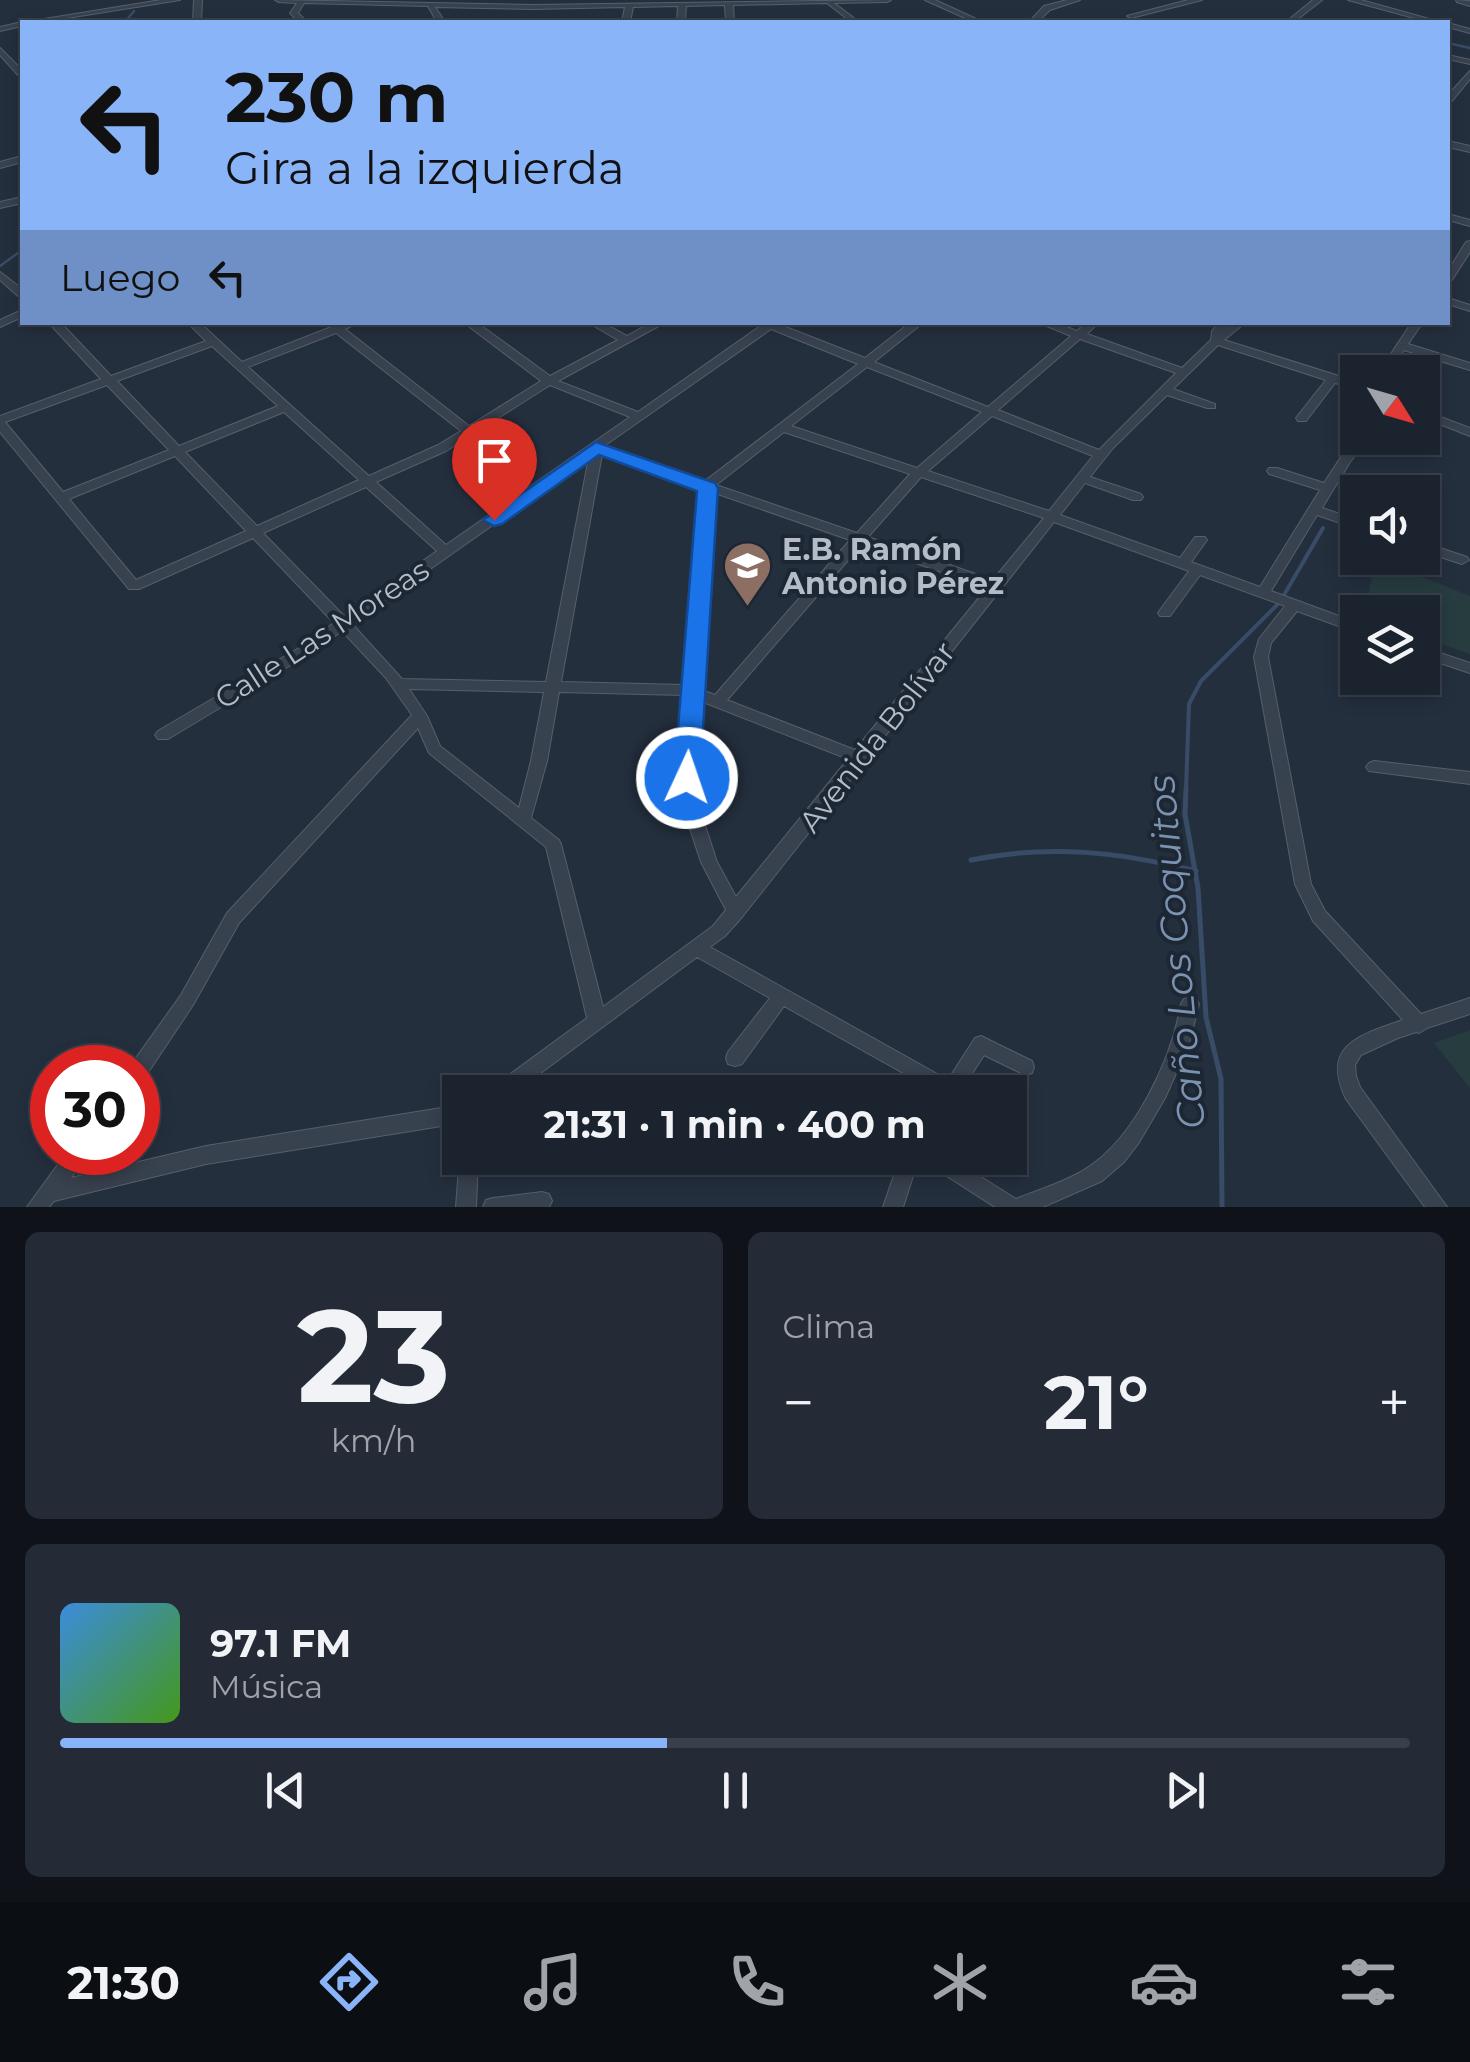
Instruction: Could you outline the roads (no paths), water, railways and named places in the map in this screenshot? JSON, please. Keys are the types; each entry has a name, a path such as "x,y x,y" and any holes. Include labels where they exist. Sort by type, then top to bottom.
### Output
{"street":[{"path":"63,20 176,0"},
{"path":"280,0 580,6 887,0"},
{"path":"580,6 605,0"},
{"path":"930,0 969,20"},
{"path":"1035,20 1046,8 1075,0"},
{"path":"1129,19 1142,0"},
{"path":"1129,19 1198,0"},
{"path":"1293,20 1318,0"},
{"path":"1352,0 1412,20"},
{"path":"1460,0 1470,4"},
{"path":"430,4 440,20"},
{"path":"786,4 788,20"},
{"path":"830,4 852,20"},
{"path":"681,20 682,5"},
{"path":"730,5 730,20"},
{"path":"626,20 629,6"},
{"path":"0,50 20,72"},
{"path":"10,61 20,58"},
{"path":"1451,90 1470,74"},
{"path":"1451,90 1470,94"},
{"path":"1450,275 1470,244"},
{"path":"0,274 20,292"},
{"path":"56,325 398,684 438,752 524,818 557,852 597,1020"},
{"path":"195,325 446,553"},
{"path":"240,366 348,325"},
{"path":"472,325 549,381 641,417"},
{"path":"598,325 627,340"},
{"path":"214,342 0,422 58,498 134,586 470,432 549,381 653,325"},
{"name":"Calle Las Moreas","path":"162,735 342,626 771,325"},
{"path":"774,325 1100,455"},
{"path":"736,912 709,862 688,802 692,691 708,488 712,480 914,325"},
{"path":"1050,325 1183,372"},
{"path":"719,700 918,473 1091,325"},
{"name":"Avenida Bolívar","path":"1216,341 1217,331 1223,325"},
{"name":"Avenida Bolívar","path":"524,1075 698,949 736,912 1100,455 1164,390 1237,325"},
{"path":"1396,355 1416,325"},
{"path":"338,329 470,432"},
{"path":"1216,341 1340,380"},
{"path":"1402,346 1470,367"},
{"path":"1302,418 1333,378"},
{"path":"1164,390 1211,406"},
{"path":"58,498 286,407"},
{"path":"1440,420 1470,432"},
{"path":"781,427 1051,516 1340,622"},
{"path":"524,818 596,448 996,586"},
{"path":"1263,593 1351,455"},
{"path":"1274,471 1327,488"},
{"path":"1082,478 1137,497"},
{"path":"1314,510 1340,519"},
{"path":"1165,614 1200,540"},
{"path":"1440,552 1462,560"},
{"path":"1294,605 1264,642 1261,657 1303,884 1319,916 1418,1025"},
{"path":"1440,658 1470,668"},
{"path":"398,684 692,691 860,758"},
{"path":"156,1045 233,918 420,716"},
{"path":"1374,767 1470,778"},
{"path":"698,949 920,1075"},
{"path":"735,1058 781,997"},
{"path":"958,1175 988,1198 1016,1207 1090,1178 1117,1156 1143,1119 1178,1048 1190,1004"},
{"path":"1437,1207 1353,1093 1345,1074 1354,1050 1470,1006"},
{"path":"961,1075 982,1044 1026,1067"},
{"path":"42,1200 206,1155 442,1117"},
{"path":"42,1200 61,1175"},
{"path":"466,1207 467,1175"},
{"path":"893,1207 903,1175"},
{"path":"493,1207 542,1201"}],"waterway":[{"path":"127,20 134,11"},
{"path":"1450,43 1470,48"},
{"path":"0,266 20,251"},
{"name":"Caño Los Coquitos","path":"1284,595 1323,528"},
{"name":"Caño Los Coquitos","path":"1186,790 1189,704 1201,681 1277,605"},
{"name":"Caño Los Coquitos","path":"1186,788 1185,814 1195,871"},
{"path":"971,860 1029,852 1084,852 1195,871"},
{"name":"Caño Los Coquitos","path":"1195,871 1206,1017 1221,1079 1222,1207"}],"place":[{"name":"E.B. Ramón Antonio Pérez","path":"747,608"}]}
